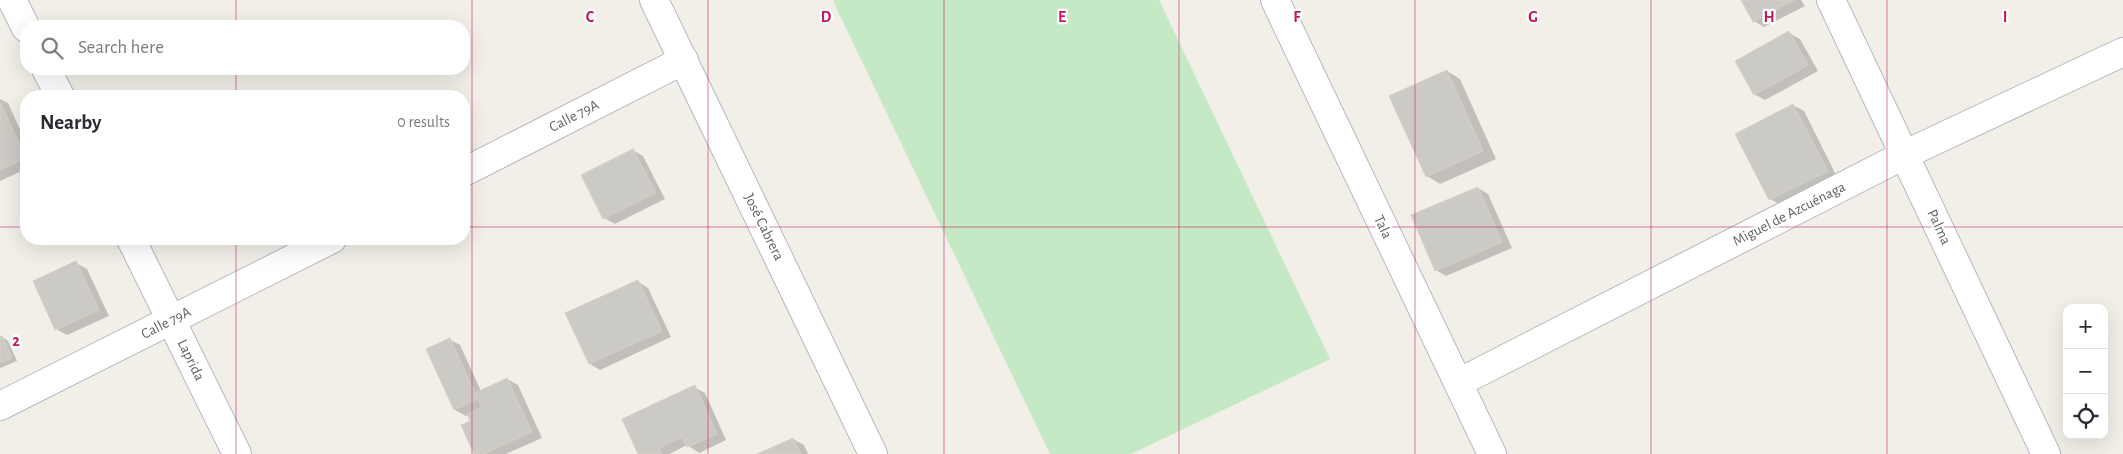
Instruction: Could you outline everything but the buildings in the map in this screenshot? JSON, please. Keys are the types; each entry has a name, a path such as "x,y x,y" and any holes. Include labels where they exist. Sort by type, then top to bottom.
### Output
{"street":[{"path":"12,0 22,20"},
{"name":"José Cabrera","path":"654,0 873,454"},
{"name":"Palma","path":"1831,0 1906,154 2046,454"},
{"name":"Tala","path":"1278,1 1492,454"},
{"name":"Miguel de Azcuénaga","path":"1458,383 1906,154 2123,52"},
{"name":"Calle 79A","path":"470,169 684,60"},
{"path":"49,75 57,90"},
{"name":"Laprida","path":"134,245 237,454"},
{"name":"Calle 79A","path":"0,406 320,245"}],"green space":[{"path":"1159,0 1330,359 1131,454 1050,454 833,1"}]}
